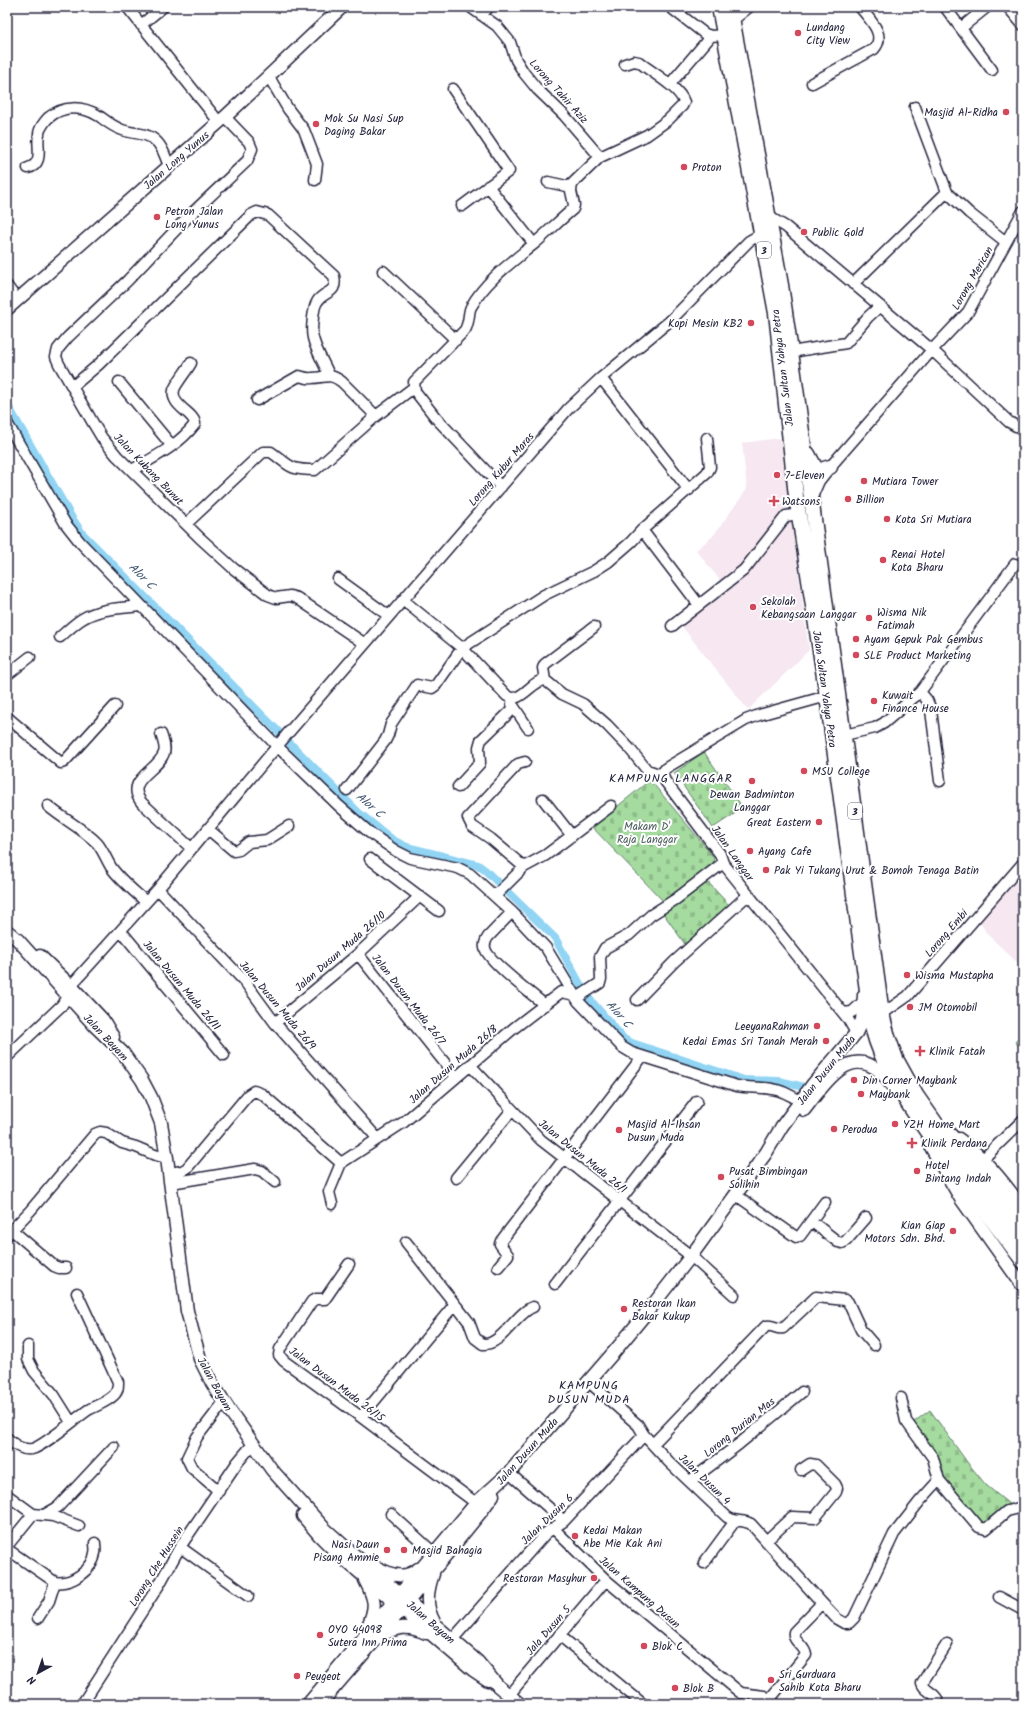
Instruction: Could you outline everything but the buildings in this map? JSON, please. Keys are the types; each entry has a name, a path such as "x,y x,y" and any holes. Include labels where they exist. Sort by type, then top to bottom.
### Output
{"highway":[{"name":"Jalan Sultan Yahya Petra","path":"719,7 718,36 761,234 778,331 796,496 827,696 874,1038 883,1061 906,1102"},
{"name":"Jalan Sultan Yahya Petra","path":"732,14 791,352 882,1014 888,1037 896,1058 916,1095 930,1115"},
{"path":"804,446 816,468 821,470 830,466"},
{"path":"906,1102 974,1188 1023,1243"},
{"path":"930,1115 974,1188 1023,1261"}],"main road":[{"name":"Jalan Long Yunus","path":"7,309 222,120 342,7"},
{"name":"Jalan Bayam","path":"7,931 44,958 123,1053 142,1080 151,1097 161,1123 167,1158 187,1311 200,1359 212,1383 272,1470 324,1528 357,1558 400,1601 436,1626 446,1641"},
{"name":"Jalan Dusun Muda","path":"433,1559 476,1504 509,1473 589,1382 691,1256 766,1153 782,1126 800,1101 856,1033 862,1020 865,979"},
{"name":"Jalan Dusun Muda","path":"766,1153 788,1131 825,1083 843,1067 861,1063 879,1071 906,1102"},
{"name":"Jalan Sultan Yahya Petra","path":"906,1102 958,1194 1023,1286"},
{"name":"Jalan Sultan Yahya Petra","path":"930,1115 961,1145 986,1174 1023,1224"},
{"path":"272,1470 301,1514 314,1530 337,1553 363,1575 400,1601 446,1641 473,1670 498,1686 520,1704"},
{"path":"308,1704 364,1644 433,1559 480,1513 509,1473"},
{"path":"357,1558 398,1576 414,1572 433,1559"},
{"path":"433,1559 427,1602 431,1617 436,1626"},
{"path":"320,1704 364,1644 375,1608 372,1592 363,1575"},
{"path":"364,1644 388,1632 404,1627 418,1629 446,1641"}],"street":[{"path":"127,7 222,120"},
{"path":"141,25 163,7"},
{"name":"Lorong Tahir Aziz","path":"470,7 497,26 510,42 516,60 524,73 537,89 564,115 600,157"},
{"path":"481,14 489,7"},
{"path":"670,7 705,34 718,36"},
{"path":"732,14 749,7"},
{"path":"812,83 874,49 878,45 880,39 878,33 860,7"},
{"path":"945,7 992,70"},
{"path":"961,28 987,7"},
{"path":"1008,7 1023,25"},
{"path":"670,84 718,36"},
{"path":"186,524 263,452 271,452 286,464 298,470 315,470 376,416 413,388 415,380 456,340 467,326 469,322 470,308 480,293 511,262 534,244 573,209 574,205 571,187 574,182 600,157 647,135 668,120 682,106 684,102 683,99 670,84 637,61 625,64"},
{"path":"269,77 288,109 304,130 316,164 315,180"},
{"path":"453,89 509,171 462,206"},
{"path":"915,107 947,192 1006,242"},
{"path":"28,168 33,167 37,163 39,133 47,118 56,113 75,108 87,110 120,130 142,134 152,138 160,145 170,166"},
{"name":"Jalan Kubang Bunut","path":"222,120 248,142 252,148 251,155 247,161 187,218 58,349 56,357 102,438 117,456 234,569 268,595 276,598 290,596 297,598 365,644"},
{"path":"548,182 571,187"},
{"path":"488,186 534,244"},
{"path":"853,284 947,192"},
{"name":"Lorong Merican","path":"796,496 811,490 830,466 932,350 968,312 1023,211"},
{"path":"72,387 98,365 218,246 251,215 257,212 268,215 334,276 336,283 333,288 316,302 313,314 312,338 329,375"},
{"path":"768,216 786,228 932,350 1009,422 1016,426 1023,427"},
{"name":"Lorong Kubur Maras","path":"8,1054 62,1005 76,980 158,889 289,732 568,409 601,378 671,320 749,241 761,234"},
{"path":"383,271 456,340"},
{"path":"7,286 17,300"},
{"path":"791,352 846,343 868,317 880,306"},
{"path":"132,470 172,446 187,434 195,424 193,418 182,409 173,393 174,388 186,374 191,363"},
{"path":"257,400 299,376 309,378 329,375 342,382 376,416"},
{"path":"601,378 689,490"},
{"path":"119,382 172,446"},
{"path":"413,388 436,418 501,487"},
{"path":"7,423 65,523 80,542 141,606 339,806 370,833 396,851 410,858 458,868 470,874 497,894 546,948 578,995 580,1003 622,1047 642,1057 737,1086 748,1088 772,1088 779,1090 800,1101"},
{"path":"347,790 385,740 391,724 417,685 432,688 436,685 462,648 544,595 594,571 608,562 642,530 706,475 710,469 707,438"},
{"path":"672,626 746,568 786,516 799,514"},
{"path":"642,530 699,604"},
{"path":"844,735 880,726 920,692 1015,564"},
{"path":"338,579 389,616"},
{"path":"403,600 462,648 510,699 514,708 528,728"},
{"path":"60,637 90,614 100,611 141,606"},
{"path":"594,627 545,664 543,668 545,680 562,694 582,704 607,725 647,770 662,775 666,768 746,720 758,715 827,696"},
{"path":"7,676 30,657"},
{"path":"510,699 515,698 537,682 545,680"},
{"path":"920,692 927,700 931,710 940,781"},
{"path":"7,717 61,763 64,762 115,706"},
{"path":"458,788 480,763 479,747 481,740 514,708"},
{"path":"161,734 164,753 137,785 136,792 142,802 191,848"},
{"path":"524,762 518,764 468,818 472,826 491,839 524,867"},
{"name":"Jalan Langgar","path":"662,775 720,854 723,863 843,1012 856,1033"},
{"path":"543,799 572,836"},
{"path":"48,806 60,816 74,824 97,844 105,854 110,866 119,877 146,902"},
{"path":"497,894 524,867 546,855 611,806"},
{"path":"208,829 234,851 239,850 249,842 267,840 289,826"},
{"path":"370,859 438,911"},
{"name":"Lorong Embi","path":"882,1014 908,996 1023,862"},
{"path":"578,995 592,988 601,981 600,957 605,948 629,935 651,915 680,896 723,863"},
{"name":"Jalan Dusun Muda 26/9","path":"158,889 245,982 275,1023 378,1139"},
{"path":"637,1000 674,962 748,895"},
{"name":"Jalan Dusun Muda 26/10","path":"275,1023 358,954 420,896"},
{"path":"512,912 488,937 485,942 485,948 492,960 545,1005"},
{"name":"Jalan Dusun Muda 26/11","path":"121,930 224,1055"},
{"name":"Jalan Dusun Muda 26/7","path":"358,954 456,1077"},
{"name":"Jalan Dusun Muda 26/8","path":"341,1163 404,1122 514,1028 562,992 578,995"},
{"path":"843,1012 852,1012 864,1002"},
{"path":"498,1267 508,1255 500,1242 642,1057"},
{"name":"Jalan Dusun Muda 26/1","path":"470,1065 541,1140 691,1256 734,1296"},
{"path":"170,1178 187,1168 248,1095 254,1091 262,1094 341,1163 329,1192 332,1204"},
{"path":"555,1284 697,1101"},
{"path":"456,1178 512,1110"},
{"path":"983,1159 1023,1120"},
{"path":"942,1126 969,1146 1000,1175 1023,1207"},
{"path":"66,1268 54,1266 10,1232 95,1134 100,1132 106,1133 122,1144 136,1147 167,1158"},
{"path":"170,1178 255,1169 262,1171 274,1182"},
{"path":"736,1195 796,1237 800,1236 825,1202"},
{"path":"811,1221 838,1242 842,1243 846,1241 866,1218"},
{"path":"406,1242 469,1322 475,1338 483,1344 487,1345 514,1324 528,1309 533,1307"},
{"name":"Jalan Dusun Muda 26/15","path":"349,1264 325,1299 316,1299 312,1301 279,1352 279,1355 284,1361 476,1504"},
{"path":"8,1441 24,1449 33,1449 71,1422 114,1395 118,1389 118,1382 77,1293"},
{"path":"653,1444 766,1326 769,1325 779,1329 783,1328 816,1297 845,1300 848,1302 861,1330 874,1345"},
{"path":"361,1417 455,1304"},
{"path":"28,1346 28,1359 34,1371 54,1395 71,1422"},
{"name":"Jalan Dusun 4","path":"589,1382 638,1425 644,1435 727,1517 735,1521 742,1520 751,1524 822,1603 841,1622 844,1623 852,1621 894,1534 939,1480"},
{"name":"Lorong Durian Mas","path":"690,1481 739,1444 802,1392"},
{"path":"901,1398 906,1421 933,1458 939,1480 979,1527 984,1529 988,1528 1007,1511 1023,1507"},
{"path":"219,1491 192,1468 187,1458 198,1437 224,1402"},
{"name":"Jalan Dusun 6","path":"446,1641 546,1533 564,1521 644,1435"},
{"name":"Lorong Che Hussein","path":"82,1704 159,1585 180,1547 237,1463 253,1444"},
{"path":"44,1515 58,1507 114,1447"},
{"path":"766,1540 792,1517 815,1518 836,1492 837,1488 835,1484 814,1464 810,1464 802,1470"},
{"path":"509,1473 564,1521"},
{"path":"7,1494 33,1514 53,1516 80,1526"},
{"path":"33,1514 7,1547 55,1582 63,1584 72,1581 86,1568 92,1561 95,1553 94,1543"},
{"path":"391,1514 433,1559"},
{"path":"704,1563 735,1521"},
{"name":"Jalan Kampung Dusun","path":"553,1528 606,1580 737,1690 741,1693 764,1696 772,1702"},
{"path":"180,1547 248,1596"},
{"name":"Jala Dusun 5","path":"509,1694 606,1580"},
{"path":"38,1618 50,1601 55,1582"},
{"path":"999,1597 1023,1610"},
{"path":"772,1702 806,1655 805,1651 793,1637 794,1632 822,1603"},
{"path":"559,1635 643,1704"},
{"path":"935,1704 937,1700 935,1695 924,1688 922,1683 947,1644"}],"shaded area":[{"name":"Sekolah Kebangsaan Langgar","path":"780,438 809,650 748,710 680,624 727,589 696,550 713,536 747,489 742,443"},
{"path":"1023,870 1023,968 987,934 979,920"}],"green space":[{"path":"704,752 743,808 713,828 674,773"},
{"name":"Makam D' Raja Langgar","path":"650,780 714,858 712,868 664,902 592,827"},
{"path":"706,880 731,907 687,947 663,913"},
{"path":"1023,1033 1023,1049 1015,1042"},
{"path":"930,1410 967,1462 986,1485 1009,1504 986,1526 980,1523 937,1474 943,1468 910,1425"}],"waterway":[{"name":"Alor C","path":"7,404 82,533 358,812 393,840 407,847 478,865 486,871 555,938 586,995 624,1039 744,1080 779,1081 804,1087"}],"place":[{"name":"Lundang City View","path":"798,33"},
{"name":"Masjid Al-Ridha","path":"1006,112"},
{"name":"Mok Su Nasi Sup Daging Bakar","path":"316,124"},
{"name":"Proton","path":"684,167"},
{"name":"Petron Jalan Long Yunus","path":"157,217"},
{"name":"Public Gold","path":"804,232"},
{"name":"Kopi Mesin KB2","path":"751,323"},
{"name":"7-Eleven","path":"777,475"},
{"name":"Mutiara Tower","path":"864,481"},
{"name":"Billion","path":"848,499"},
{"name":"Watsons","path":"774,501"},
{"name":"Kota Sri Mutiara","path":"887,519"},
{"name":"Renai Hotel Kota Bharu","path":"883,560"},
{"name":"Sekolah Kebangsaan Langgar","path":"753,607"},
{"name":"Wisma Nik Fatimah","path":"869,618"},
{"name":"Ayam Gepuk Pak Gembus","path":"856,639"},
{"name":"SLE Product Marketing","path":"856,655"},
{"name":"Kuwait Finance House","path":"874,701"},
{"name":"MSU College","path":"804,771"},
{"name":"Dewan Badminton Langgar","path":"752,781"},
{"name":"Great Eastern","path":"819,822"},
{"name":"Ayang Cafe","path":"750,851"},
{"name":"Pak Yi Tukang Urut & Bomoh Tenaga Batin","path":"766,870"},
{"name":"Wisma Mustapha","path":"907,975"},
{"name":"JM Otomobil","path":"910,1007"},
{"name":"LeeyanaRahman","path":"817,1026"},
{"name":"Kedai Emas Sri Tanah Merah","path":"826,1041"},
{"name":"Klinik Fatah","path":"920,1051"},
{"name":"Din Corner Maybank","path":"854,1080"},
{"name":"Maybank","path":"861,1094"},
{"name":"YZH Home Mart","path":"895,1124"},
{"name":"Perodua","path":"834,1129"},
{"name":"Masjid Al-Ihsan Dusun Muda","path":"619,1130"},
{"name":"Klinik Perdana","path":"912,1143"},
{"name":"Hotel Bintang Indah","path":"917,1171"},
{"name":"Pusat Bimbingan Solihin","path":"721,1177"},
{"name":"Kian Giap Motors Sdn. Bhd.","path":"953,1231"},
{"name":"Restoran Ikan Bakar Kukup","path":"624,1309"},
{"name":"Kedai Makan Abe Mie Kak Ani","path":"575,1536"},
{"name":"Nasi Daun Pisang Ammie","path":"387,1550"},
{"name":"Masjid Bahagia","path":"404,1550"},
{"name":"Restoran Masyhur","path":"594,1578"},
{"name":"OYO 44098 Sutera Inn Prima","path":"320,1635"},
{"name":"Blok C","path":"644,1646"},
{"name":"Peugeot","path":"297,1676"},
{"name":"Sri Gurduara Sahib Kota Bharu","path":"771,1680"},
{"name":"Blok B","path":"675,1688"}],"district":[{"name":"KAMPUNG LANGGAR","path":"671,778"},
{"name":"KAMPUNG DUSUN MUDA","path":"589,1392"}]}
